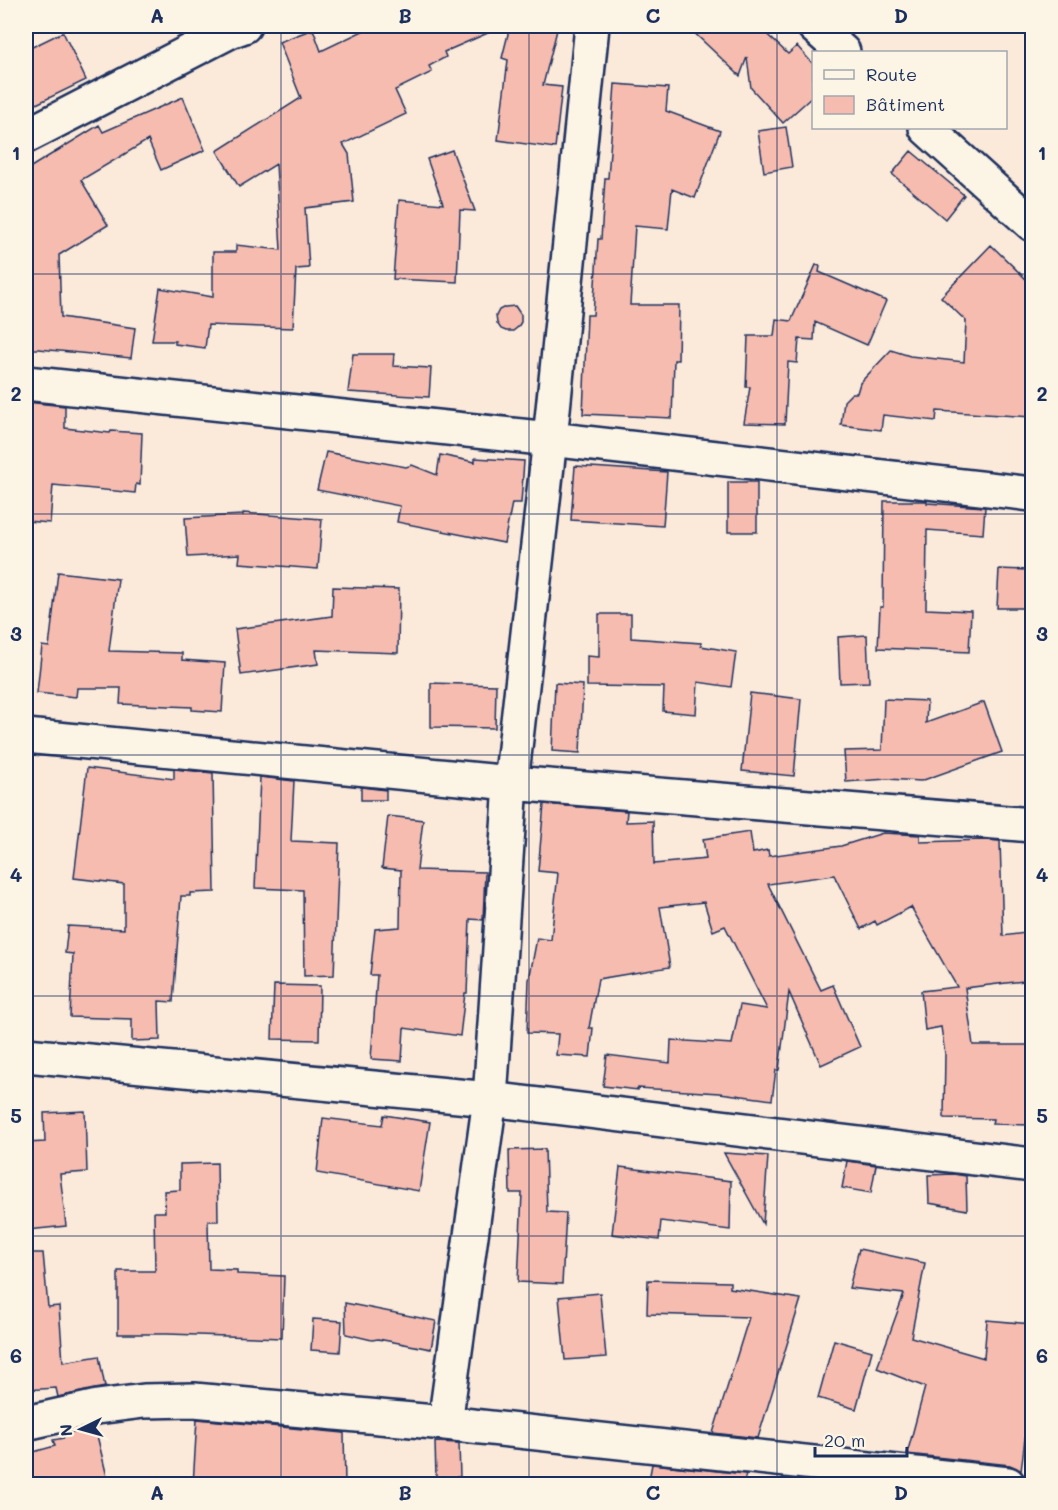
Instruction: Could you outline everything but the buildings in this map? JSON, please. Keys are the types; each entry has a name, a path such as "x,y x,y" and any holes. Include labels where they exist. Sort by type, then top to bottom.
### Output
{"street":[{"path":"26,136 230,31 244,26"},
{"path":"445,1423 490,1099 511,783 550,439 592,26"},
{"path":"814,26 842,51"},
{"path":"927,129 1032,224"},
{"path":"26,383 550,439 1032,494"},
{"path":"26,736 511,783 1032,825"},
{"path":"26,1055 490,1099 1032,1165"},
{"path":"26,1423 97,1407 144,1401 194,1400 445,1423 1008,1485"}]}
